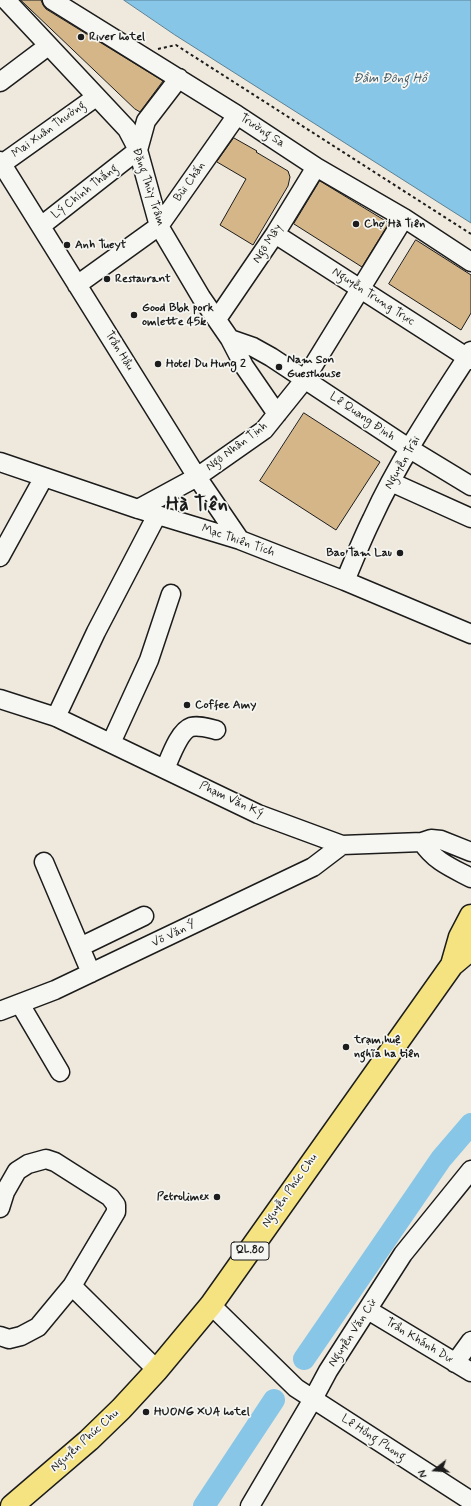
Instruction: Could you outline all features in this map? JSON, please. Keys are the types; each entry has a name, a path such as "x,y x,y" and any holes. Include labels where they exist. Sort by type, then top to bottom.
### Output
{"highway":[{"name":"Nguyễn Phúc Chu","path":"452,965 460,937 471,916"},
{"name":"Nguyễn Phúc Chu","path":"12,1506 89,1440 121,1409 157,1370 211,1305 452,965 471,949"}],"street":[{"name":"Đặng Thùy Trâm","path":"6,0 127,129 138,150 159,226 201,297 230,339 244,366 276,414"},
{"name":"Trường Sa","path":"52,0 179,78 316,167 404,218 471,262"},
{"path":"0,82 48,46"},
{"path":"138,150 146,121 179,78"},
{"name":"Mai Xuân Thưởng","path":"1,163 96,96"},
{"name":"Bùi Chấn","path":"77,285 159,226 237,115"},
{"name":"Lý Chính Thắng","path":"41,226 138,150"},
{"name":"Trần Hầu","path":"1,163 197,477 240,540"},
{"name":"Ngô Mây","path":"217,319 275,234 316,167"},
{"name":"Ngô Nhân Tịnh","path":"138,509 197,477 264,430 305,379 404,218"},
{"name":"Nguyễn Trung Trực","path":"275,234 360,289 470,356"},
{"name":"Lê Quang Định","path":"230,339 253,346 265,353 410,449 471,486"},
{"name":"Nguyễn Trãi","path":"346,581 372,518 391,482 410,449 470,356"},
{"name":"Mạc Thiên Tích","path":"0,462 138,509 240,540 346,581 471,634"},
{"path":"0,557 44,477"},
{"path":"391,482 471,518"},
{"path":"56,717 96,632 157,515"},
{"path":"111,743 149,660 172,594"},
{"name":"Phạm Văn Ký","path":"0,699 56,717 258,814 342,846 422,842 431,839 441,840 471,852"},
{"path":"165,769 183,732 190,727 202,726 216,730"},
{"path":"422,842 428,852 435,858 471,878"},
{"name":"Võ Văn Ý","path":"0,1011 55,990 313,867 342,846"},
{"path":"44,862 91,973"},
{"path":"80,948 144,916"},
{"path":"20,1004 60,1072"},
{"path":"0,1208 5,1192 17,1171 28,1164 46,1159 56,1162 110,1197 116,1205 116,1212 72,1286 38,1327 21,1336 9,1339 0,1336"},
{"name":"Nguyễn Văn Cừ","path":"250,1506 328,1371 404,1254 468,1179"},
{"path":"72,1286 157,1370"},
{"name":"Lê Hồng Phong","path":"211,1305 296,1388 471,1501"},
{"name":"Trần Khánh Dư","path":"368,1310 471,1372"},
{"path":"455,1363 471,1341"}],"path":[{"path":"155,50 176,45 471,234"}],"water":[{"name":"Đầm Đông Hồ","path":"124,0 471,0 471,223 175,35"}],"building":[{"name":"River hotel","path":"21,0 41,0 46,9 163,81 140,112 135,109"},
{"path":"234,138 288,171 290,177 288,186 253,245 220,225 246,179 217,162"},
{"path":"320,181 389,223 362,267 294,224"},
{"path":"416,240 471,275 471,313 461,330 389,284"},
{"path":"304,413 380,462 336,530 260,481"}],"waterway":[{"path":"304,1359 441,1159 471,1124"},
{"path":"204,1506 274,1400"}],"place":[{"name":"River hotel","path":"81,37"},
{"name":"Chợ Hà Tiên","path":"356,224"},
{"name":"Anh Tueyt","path":"67,245"},
{"name":"Restaurant","path":"107,279"},
{"name":"Good Bbk pork omlette 45k","path":"134,315"},
{"name":"Hotel Du Hung 2","path":"158,364"},
{"name":"Nam Son Guesthouse","path":"279,367"},
{"name":"Bao Tam Lau","path":"400,553"},
{"name":"Coffee Amy","path":"187,705"},
{"name":"trạm huệ nghĩa ha tiên","path":"346,1047"},
{"name":"Petrolimex","path":"217,1197"},
{"name":"HUONG XUA hotel","path":"146,1412"}],"district":[{"name":"Hà Tiên","path":"197,506"}]}
